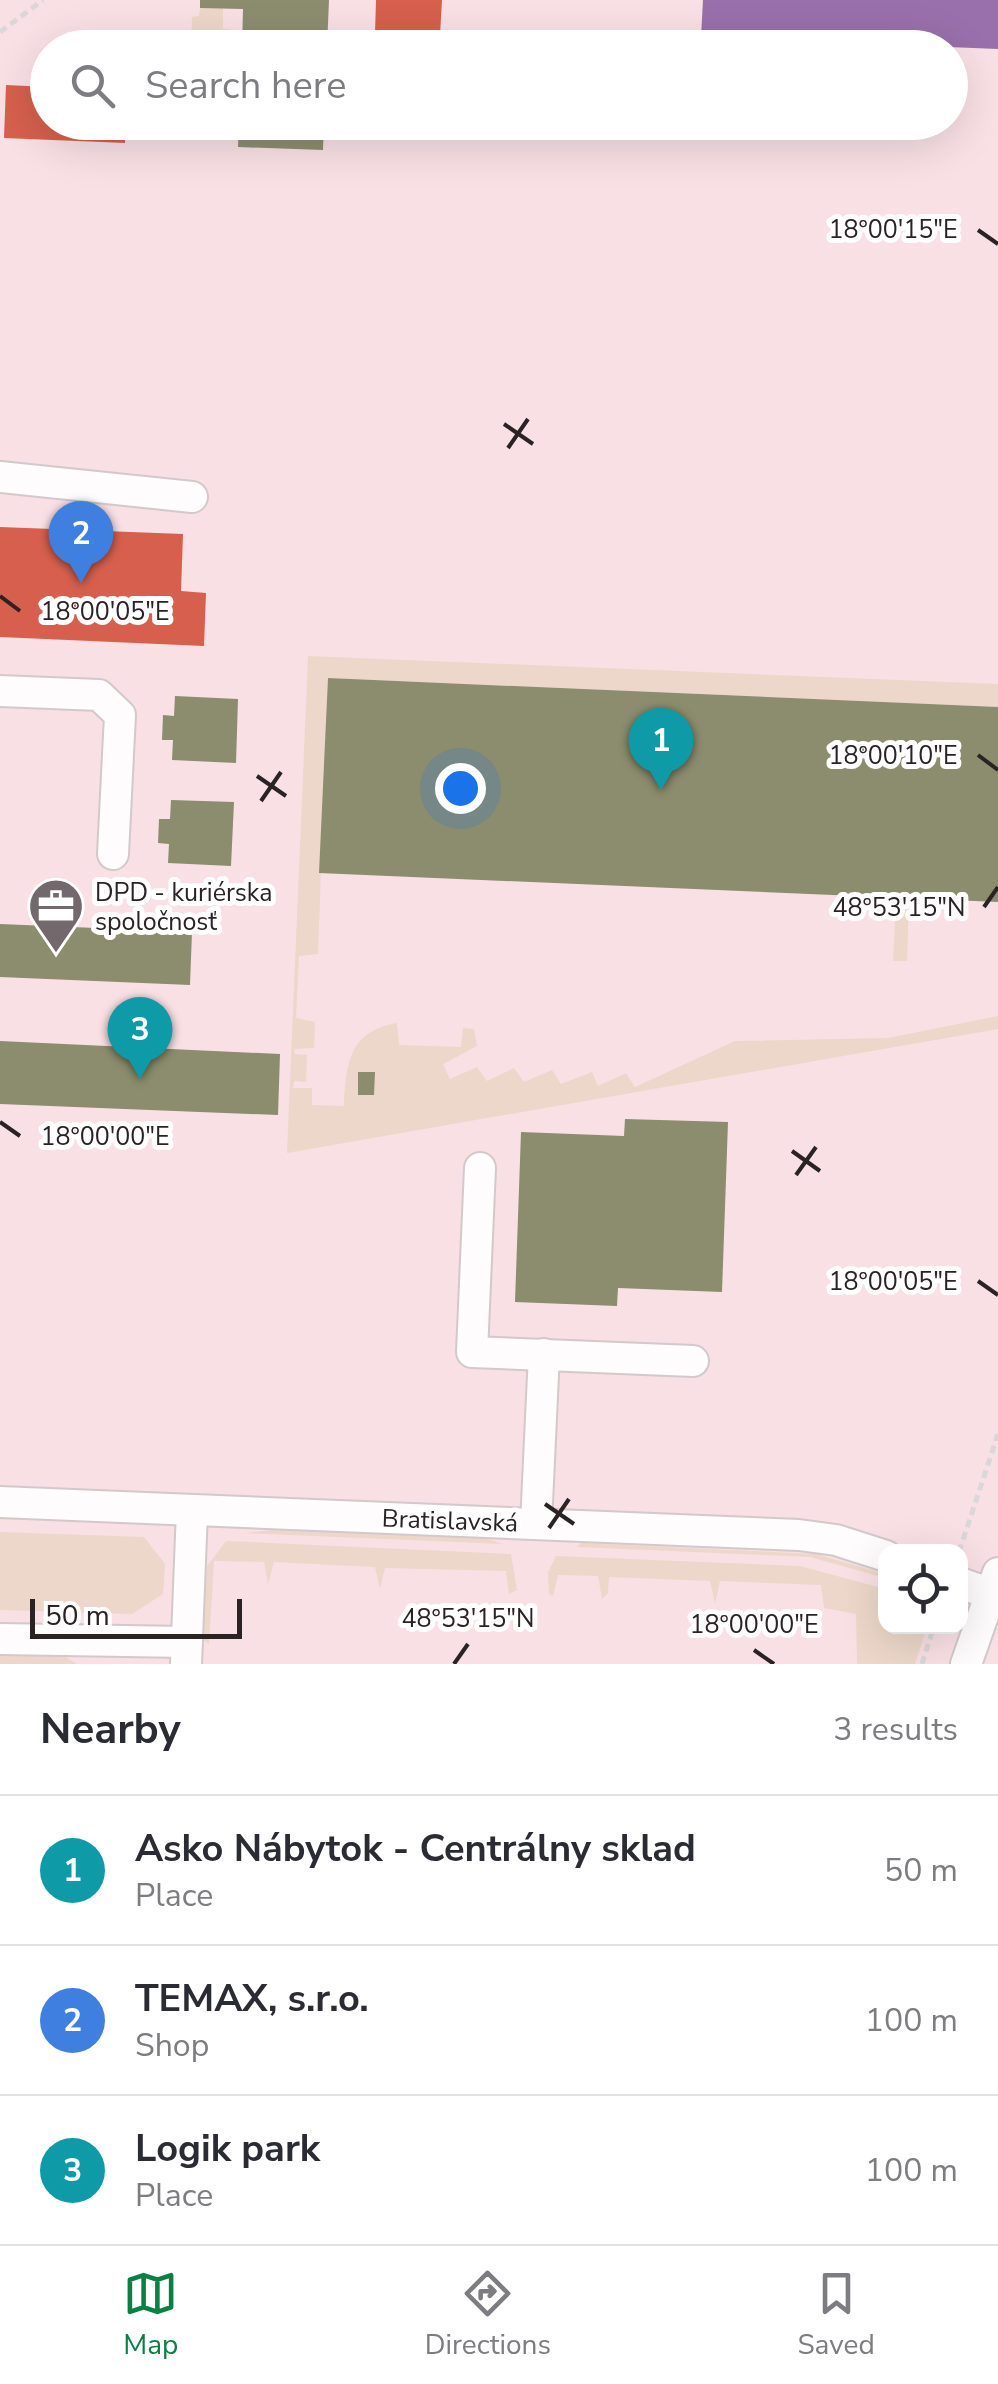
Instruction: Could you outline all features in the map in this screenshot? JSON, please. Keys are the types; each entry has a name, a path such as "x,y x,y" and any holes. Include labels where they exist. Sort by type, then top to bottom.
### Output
{"lane":[{"path":"0,478 192,497"},
{"path":"0,691 99,695 120,715 113,854"},
{"path":"480,1168 472,1352 693,1361"},
{"path":"536,1524 544,1354"},
{"name":"Bratislavská","path":"0,1502 817,1536 878,1554"},
{"path":"0,1638 110,1654 187,1655 192,1510"},
{"path":"966,1664 994,1584 968,1583"}],"path":[{"path":"0,32 44,0"},
{"path":"962,1544 998,1434"},
{"path":"922,1664 931,1634"}],"shaded area":[{"path":"0,0 998,0 998,1664 0,1664"},
{"path":"200,8 223,8 223,29 236,30 192,30 192,17 199,16"},
{"path":"308,656 998,684 998,707 328,678 318,954 299,956 296,1018 315,1022 314,1048 294,1049 295,1054 307,1055 306,1082 294,1081 293,1088 312,1088 312,1105 344,1106 353,1052 369,1033 397,1023 399,1045 461,1047 463,1028 474,1029 477,1046 443,1064 450,1079 477,1067 487,1081 514,1068 524,1082 552,1070 561,1084 592,1072 598,1086 626,1073 635,1087 735,1041 888,1038 998,1016 998,1029 287,1153"},
{"path":"896,898 909,899 907,961 893,961"},
{"path":"272,1530 485,1538 503,1544 245,1533"},
{"path":"0,1532 144,1537 165,1564 163,1594 132,1614 0,1610"},
{"path":"226,1541 511,1554 517,1590 509,1594 506,1571 385,1568 380,1589 375,1567 274,1562 268,1584 264,1562 214,1561 209,1644 203,1640 207,1566"},
{"path":"581,1543 816,1554 878,1572 878,1576 810,1557 577,1547"},
{"path":"556,1556 800,1566 878,1587 878,1634 925,1634 915,1664 857,1664 856,1614 824,1608 821,1585 720,1581 715,1603 710,1581 609,1577 608,1593 602,1599 598,1576 558,1575 553,1596 549,1594 548,1572"},
{"path":"0,1652 64,1656 77,1664 0,1664"}],"building: Shops":[{"path":"376,0 442,0 440,30 375,30"},
{"path":"6,85 30,86 30,139 4,138"},
{"path":"52,140 125,140 125,143"},
{"path":"0,527 183,534 181,591 206,593 204,646 0,637"}],"building: Offices":[{"path":"703,0 998,0 998,49 968,48 968,30 701,30"}],"building: Industry":[{"path":"200,0 329,0 328,30 242,30 243,9 200,8"},
{"path":"238,140 323,140 323,150 238,147"},
{"path":"328,678 998,707 998,902 319,873"},
{"path":"175,696 238,699 236,763 172,760 173,740 162,740 163,715 174,716"},
{"path":"171,800 234,802 231,866 168,863 169,844 158,843 159,819 170,819"},
{"path":"0,924 192,932 190,985 0,977"},
{"path":"0,1041 280,1054 278,1115 0,1104"},
{"path":"358,1072 375,1072 374,1095 358,1095"},
{"path":"625,1119 728,1122 722,1292 618,1288 617,1306 515,1302 521,1132 624,1136"}],"place":[{"name":"TEMAX, s.r.o.","path":"81,583"},
{"name":"Asko Nábytok - Centrálny sklad","path":"661,790"},
{"name":"DPD - kuriérska spoločnosť","path":"56,955"},
{"name":"Logik park","path":"140,1079"}]}
